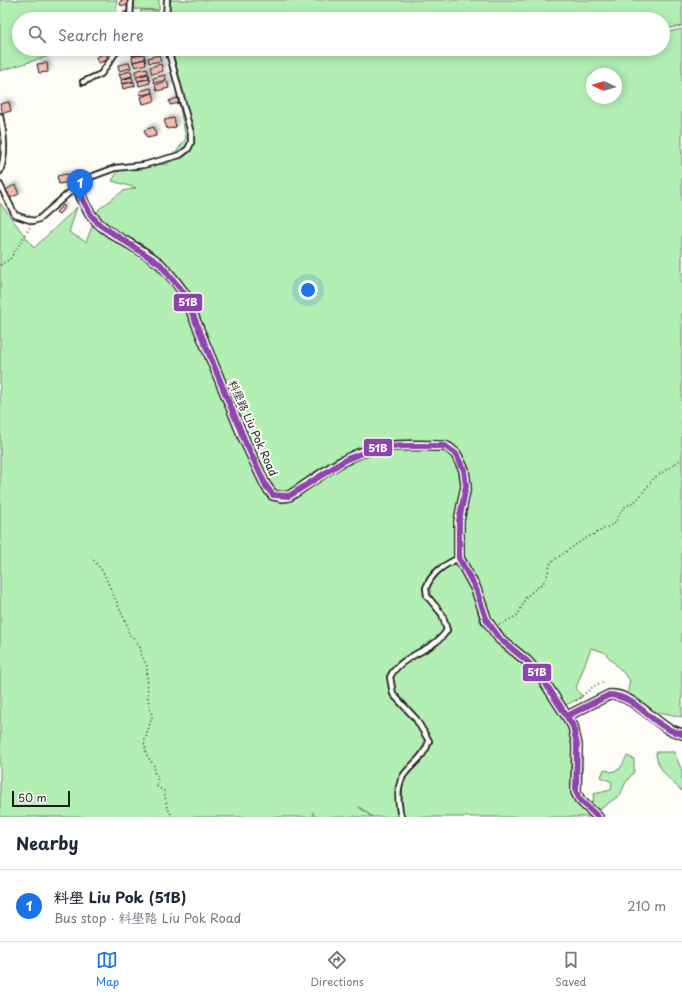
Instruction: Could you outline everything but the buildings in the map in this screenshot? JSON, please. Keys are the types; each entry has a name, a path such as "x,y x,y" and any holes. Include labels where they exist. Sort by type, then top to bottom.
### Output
{"street":[{"name":"料壆路 Liu Pok Road","path":"78,186 82,202 89,214 98,223 159,264 173,278 184,293 244,439 268,491 278,497 289,496 355,455 368,450 390,446 449,448 456,454 464,470 466,486 459,521 459,558 476,589 482,609 491,627 500,639 526,661 542,678 568,716 573,726 576,739 576,792 580,800 598,817"},
{"path":"568,716 609,695 614,694 641,708 670,730 682,734"}],"lane":[{"path":"130,12 131,0"},
{"path":"166,12 167,0"},
{"path":"83,82 101,74 113,56"},
{"path":"0,185 15,215 32,221 39,219 85,179 115,168 144,165 180,155 188,149 191,143 191,133 170,56"},
{"path":"0,116 4,143 3,164 0,171"},
{"path":"401,817 398,795 402,780 405,773 422,757 429,741 416,719 393,694 390,677 398,667 442,639 447,630 442,614 427,596 426,588 434,573 448,563 459,558"}],"path":[{"path":"0,265 10,259 32,221"},
{"path":"491,627 518,615 526,597 546,580 551,562 583,540 615,523 623,508 637,500 654,478 682,459"},
{"path":"91,557 103,572 127,625 129,635 134,638 141,649 141,654 147,666 148,699 152,718 144,743 147,756 155,766 154,772 158,776 156,786 164,791 168,808 173,817"},
{"path":"562,706 574,704 594,686 604,682"}],"green space":[{"path":"0,0 117,0 116,12 12,12 12,56 49,56 0,71"},
{"path":"134,0 159,0 159,10 134,9"},
{"path":"167,0 682,0 682,26 670,28 670,12 167,12"},
{"path":"141,10 158,11 158,12 141,12"},
{"path":"682,29 682,717 664,713 643,712 627,695 630,680 604,652 591,648 576,688 582,697 562,707 573,745 571,792 578,805 592,817 401,817 399,811 398,817 373,817 359,807 372,817 315,817 313,812 313,817 0,817 0,203 34,248 77,207 69,232 86,242 99,209 123,191 136,188 112,181 121,166 168,164 186,138 169,56 670,56 670,32","holes":["472,583 497,636 480,622"]},
{"path":"656,752 674,752 682,771 682,791 661,769"},
{"path":"627,756 634,759 634,772 626,782 620,795 596,812 589,805 593,801 594,794 611,790 612,782 601,777 604,769 611,772 620,769"}],"transit line":[{"name":"51B","path":"78,186 91,215 100,225 160,264 184,293 244,439 266,486 273,495 289,496 347,459 376,448 445,446 456,454 464,470 466,486 459,521 459,558 476,589 487,621 500,639 527,661 542,678 573,726 577,745 576,792 580,800 598,817"},
{"name":"51B","path":"567,716 609,695 618,696 627,699 662,726 682,734"}],"place":[{"name":"料壆 Liu Pok (51B)","path":"80,202"}]}
